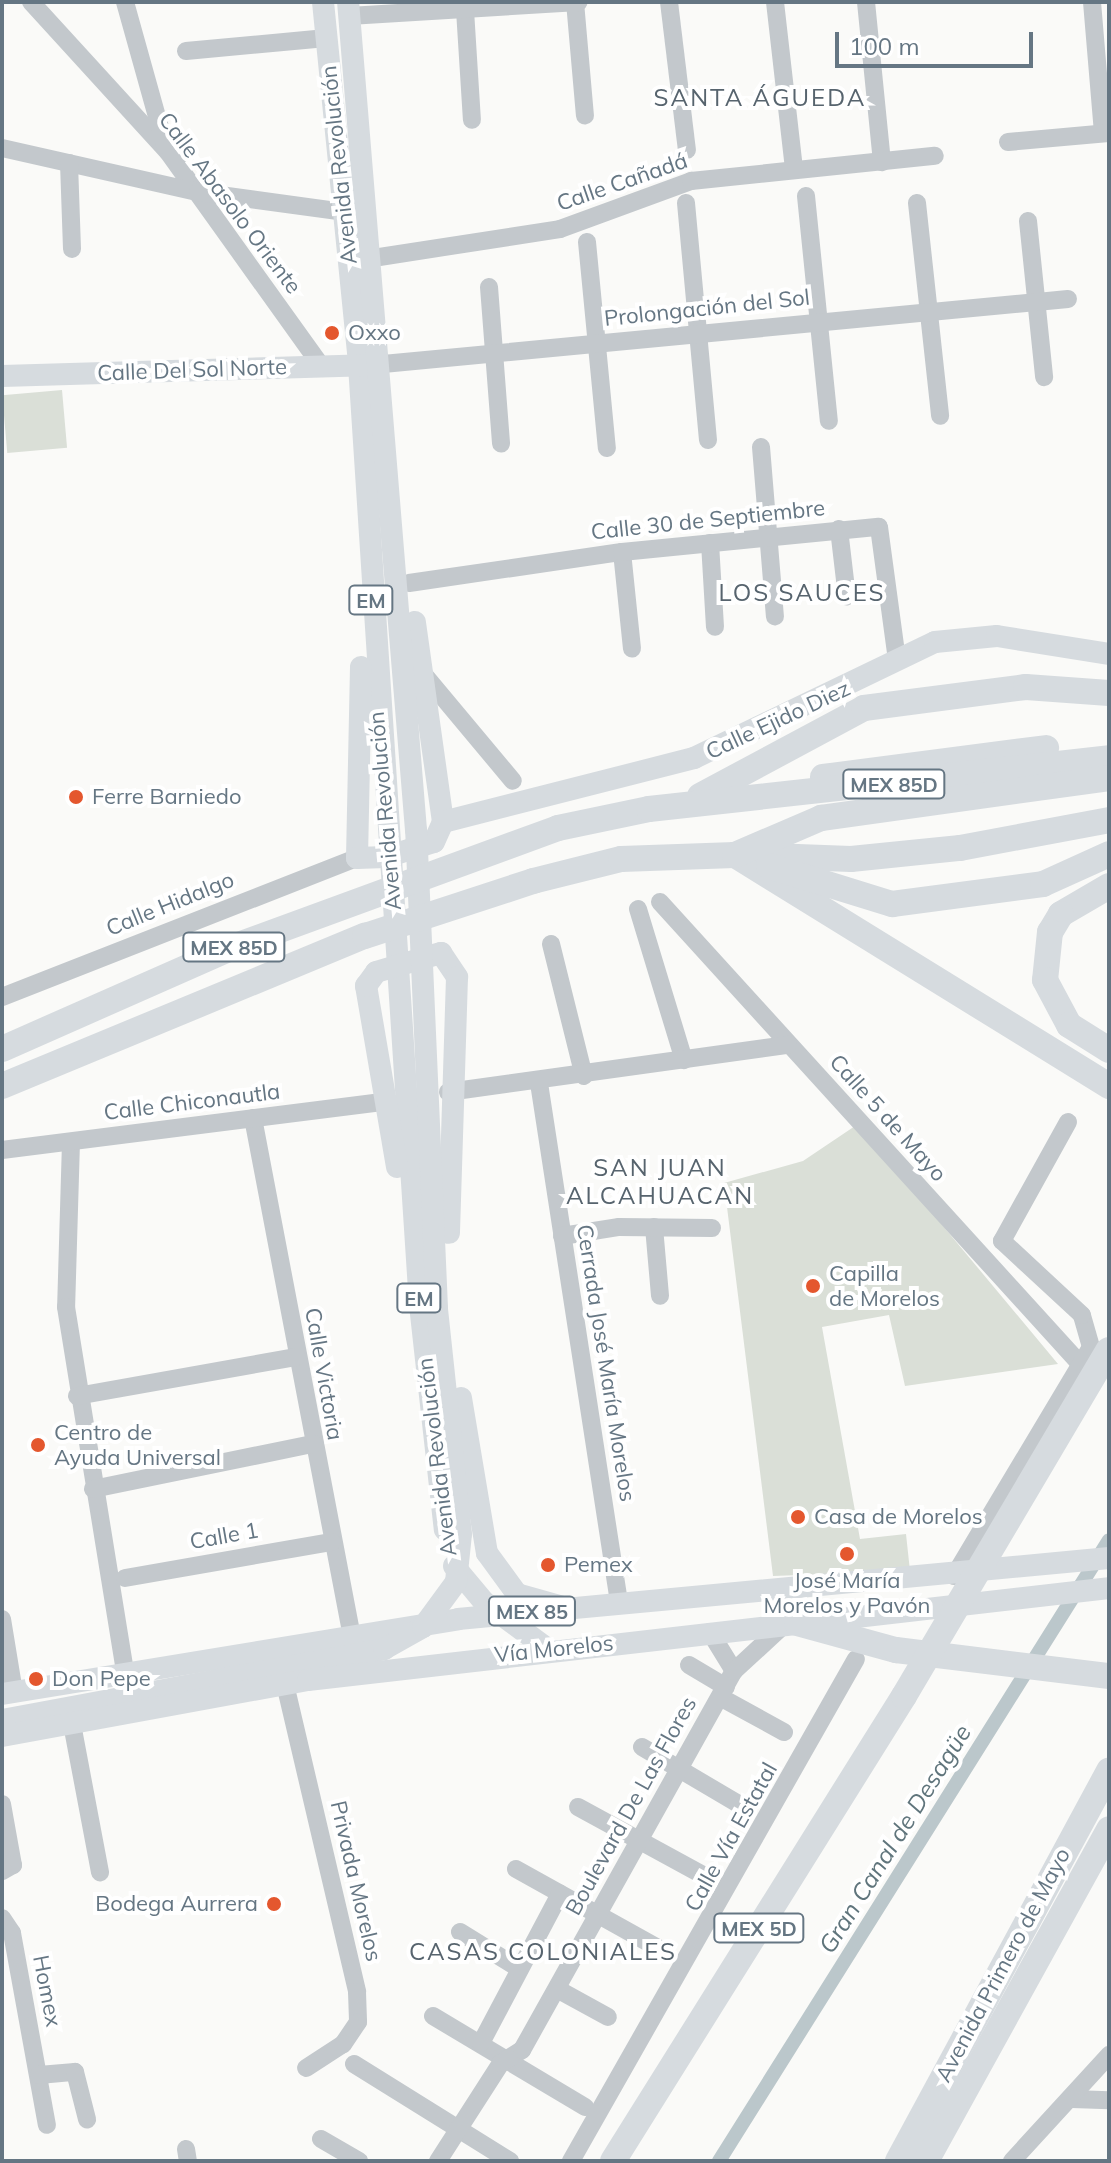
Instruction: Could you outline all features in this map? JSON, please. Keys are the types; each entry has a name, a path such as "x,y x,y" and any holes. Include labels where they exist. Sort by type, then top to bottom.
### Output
{"highway":[{"path":"759,769 848,706 883,693 1053,673 1109,677"},
{"path":"678,805 759,769 864,708 1026,687 1109,693"},
{"path":"678,805 874,766 1109,742"},
{"name":"MEX 85D","path":"2,1049 233,947 471,856 558,828 678,805 1109,758"},
{"name":"MEX 85D","path":"2,1086 469,899 621,859 735,855 821,818 1109,778"},
{"path":"735,855 851,859 1109,820"},
{"path":"735,855 892,904 1043,884 1109,854"},
{"path":"735,855 1109,1086"},
{"path":"1109,886 1061,914 1050,932 1045,980 1069,1025 1109,1050"},
{"name":"MEX 5D","path":"613,2161 911,1701 1109,1350"},
{"name":"MEX 5D","path":"634,2161 911,1701 1109,1382"},
{"name":"MEX 85","path":"791,1623 896,1650 1109,1676"},
{"name":"Avenida Primero de Mayo","path":"898,2161 1109,1770"},
{"name":"Avenida Primero de Mayo","path":"926,2161 1109,1829"}],"main road":[{"name":"Avenida Revolución","path":"323,2 359,365 398,976 436,1307"},
{"name":"Avenida Revolución","path":"349,9 383,364 416,830 425,970 436,1307 449,1559 458,1619"},
{"name":"Calle Del Sol Norte","path":"2,376 383,364"},
{"path":"366,494 357,858 434,842 443,822 409,583 391,493"},
{"name":"Calle Ejido Diez","path":"443,822 694,758 935,642 997,636 1109,654"},
{"path":"436,1307 409,1282 388,1101 366,986 376,972 434,952 457,970 436,1307 487,1553 517,1594 563,1607"},
{"name":"EM","path":"2,1720 384,1649 423,1627 456,1582 461,1555 436,1307"},
{"name":"Vía Morelos","path":"8,1693 458,1619 619,1602 954,1576 1109,1558"},
{"path":"449,1559 500,1615 549,1650"},
{"name":"Vía Morelos","path":"2,1736 285,1684 549,1650 1109,1588"},
{"path":"278,1648 285,1684"}],"street":[{"name":"Calle Abasolo Oriente","path":"31,2 168,152 321,366"},
{"path":"125,2 168,152"},
{"path":"349,9 465,10 577,2 585,116"},
{"path":"669,2 687,150"},
{"path":"775,2 794,170"},
{"path":"1008,142 1106,133 1092,2"},
{"path":"866,4 882,162"},
{"path":"465,10 472,120"},
{"path":"186,51 326,38"},
{"path":"2,148 198,192 344,212"},
{"name":"Calle Cañadá","path":"373,258 560,229 691,181 935,156"},
{"path":"69,163 72,249"},
{"path":"806,196 829,421"},
{"path":"686,203 694,333 708,440"},
{"path":"917,203 940,416"},
{"path":"1028,221 1044,377"},
{"path":"587,242 607,448"},
{"path":"489,287 501,444"},
{"name":"Prolongación del Sol","path":"383,364 1068,299"},
{"path":"761,447 772,536 775,616"},
{"name":"Calle 30 de Septiembre","path":"409,583 622,552 879,527 897,661"},
{"path":"839,529 847,597"},
{"path":"710,543 715,627"},
{"path":"622,552 632,648"},
{"path":"421,671 513,781"},
{"name":"Calle Hidalgo","path":"2,997 357,858"},
{"name":"Calle 5 de Mayo","path":"660,902 1082,1366"},
{"path":"638,909 684,1060"},
{"path":"551,944 584,1076"},
{"path":"448,1092 539,1083 788,1045"},
{"name":"Cerrada José María Morelos","path":"539,1083 619,1602"},
{"name":"Calle Chiconautla","path":"3,1149 388,1101"},
{"name":"Calle Victoria","path":"253,1118 352,1637"},
{"path":"954,1576 1082,1366 1091,1329 1002,1241 1068,1122"},
{"path":"71,1142 66,1307 77,1396 125,1672"},
{"path":"562,1236 654,1227 712,1228"},
{"path":"654,1227 660,1296"},
{"path":"77,1396 297,1357"},
{"path":"93,1489 313,1444"},
{"name":"Calle 1","path":"125,1578 332,1542"},
{"path":"2,1619 8,1693"},
{"name":"Boulevard De Las Flores","path":"438,2161 507,2059 522,2050 727,1685 791,1623"},
{"path":"710,1632 727,1685"},
{"name":"Calle Vía Estatal","path":"571,2161 856,1659"},
{"path":"689,1665 727,1685 784,1732"},
{"name":"Privada Morelos","path":"285,1684 357,1992 358,2022 343,2044 306,2068"},
{"path":"72,1724 100,1872"},
{"path":"642,1747 745,1808"},
{"path":"2,1804 13,1865 2,1871"},
{"path":"578,1807 701,1874"},
{"path":"516,1869 667,1953"},
{"path":"481,2043 560,1894"},
{"name":"Homex","path":"2,1918 12,1933 47,2125"},
{"path":"460,1932 520,1969"},
{"path":"557,1989 608,2017"},
{"path":"433,2016 585,2107"},
{"path":"1012,2161 1072,2099 1109,2055"},
{"path":"354,2064 510,2161"},
{"path":"39,2075 75,2072 87,2119"},
{"path":"1072,2099 1109,2100"},
{"path":"321,2139 359,2161"}],"shaded area":[{"path":"62,390 67,448 7,453 2,395"},
{"name":"Casa de Morelos","path":"858,1124 1058,1364 905,1386 889,1315 822,1327 860,1539 906,1534 910,1571 773,1576 724,1183 803,1161"}],"waterway":[{"name":"Gran Canal de Desagüe","path":"719,2161 1109,1540"}],"place":[{"name":"Oxxo","path":"332,333"},
{"name":"Ferre Barniedo","path":"76,797"},
{"name":"Capilla de Morelos","path":"813,1286"},
{"name":"Centro de Ayuda Universal","path":"38,1445"},
{"name":"Casa de Morelos","path":"798,1517"},
{"name":"José María Morelos y Pavón","path":"847,1554"},
{"name":"Pemex","path":"548,1565"},
{"name":"Don Pepe","path":"36,1679"},
{"name":"Bodega Aurrera","path":"274,1904"}],"district":[{"name":"SANTA ÁGUEDA","path":"760,98"},
{"name":"LOS SAUCES","path":"802,593"},
{"name":"SAN JUAN ALCAHUACAN","path":"660,1182"},
{"name":"CASAS COLONIALES","path":"543,1952"}]}
